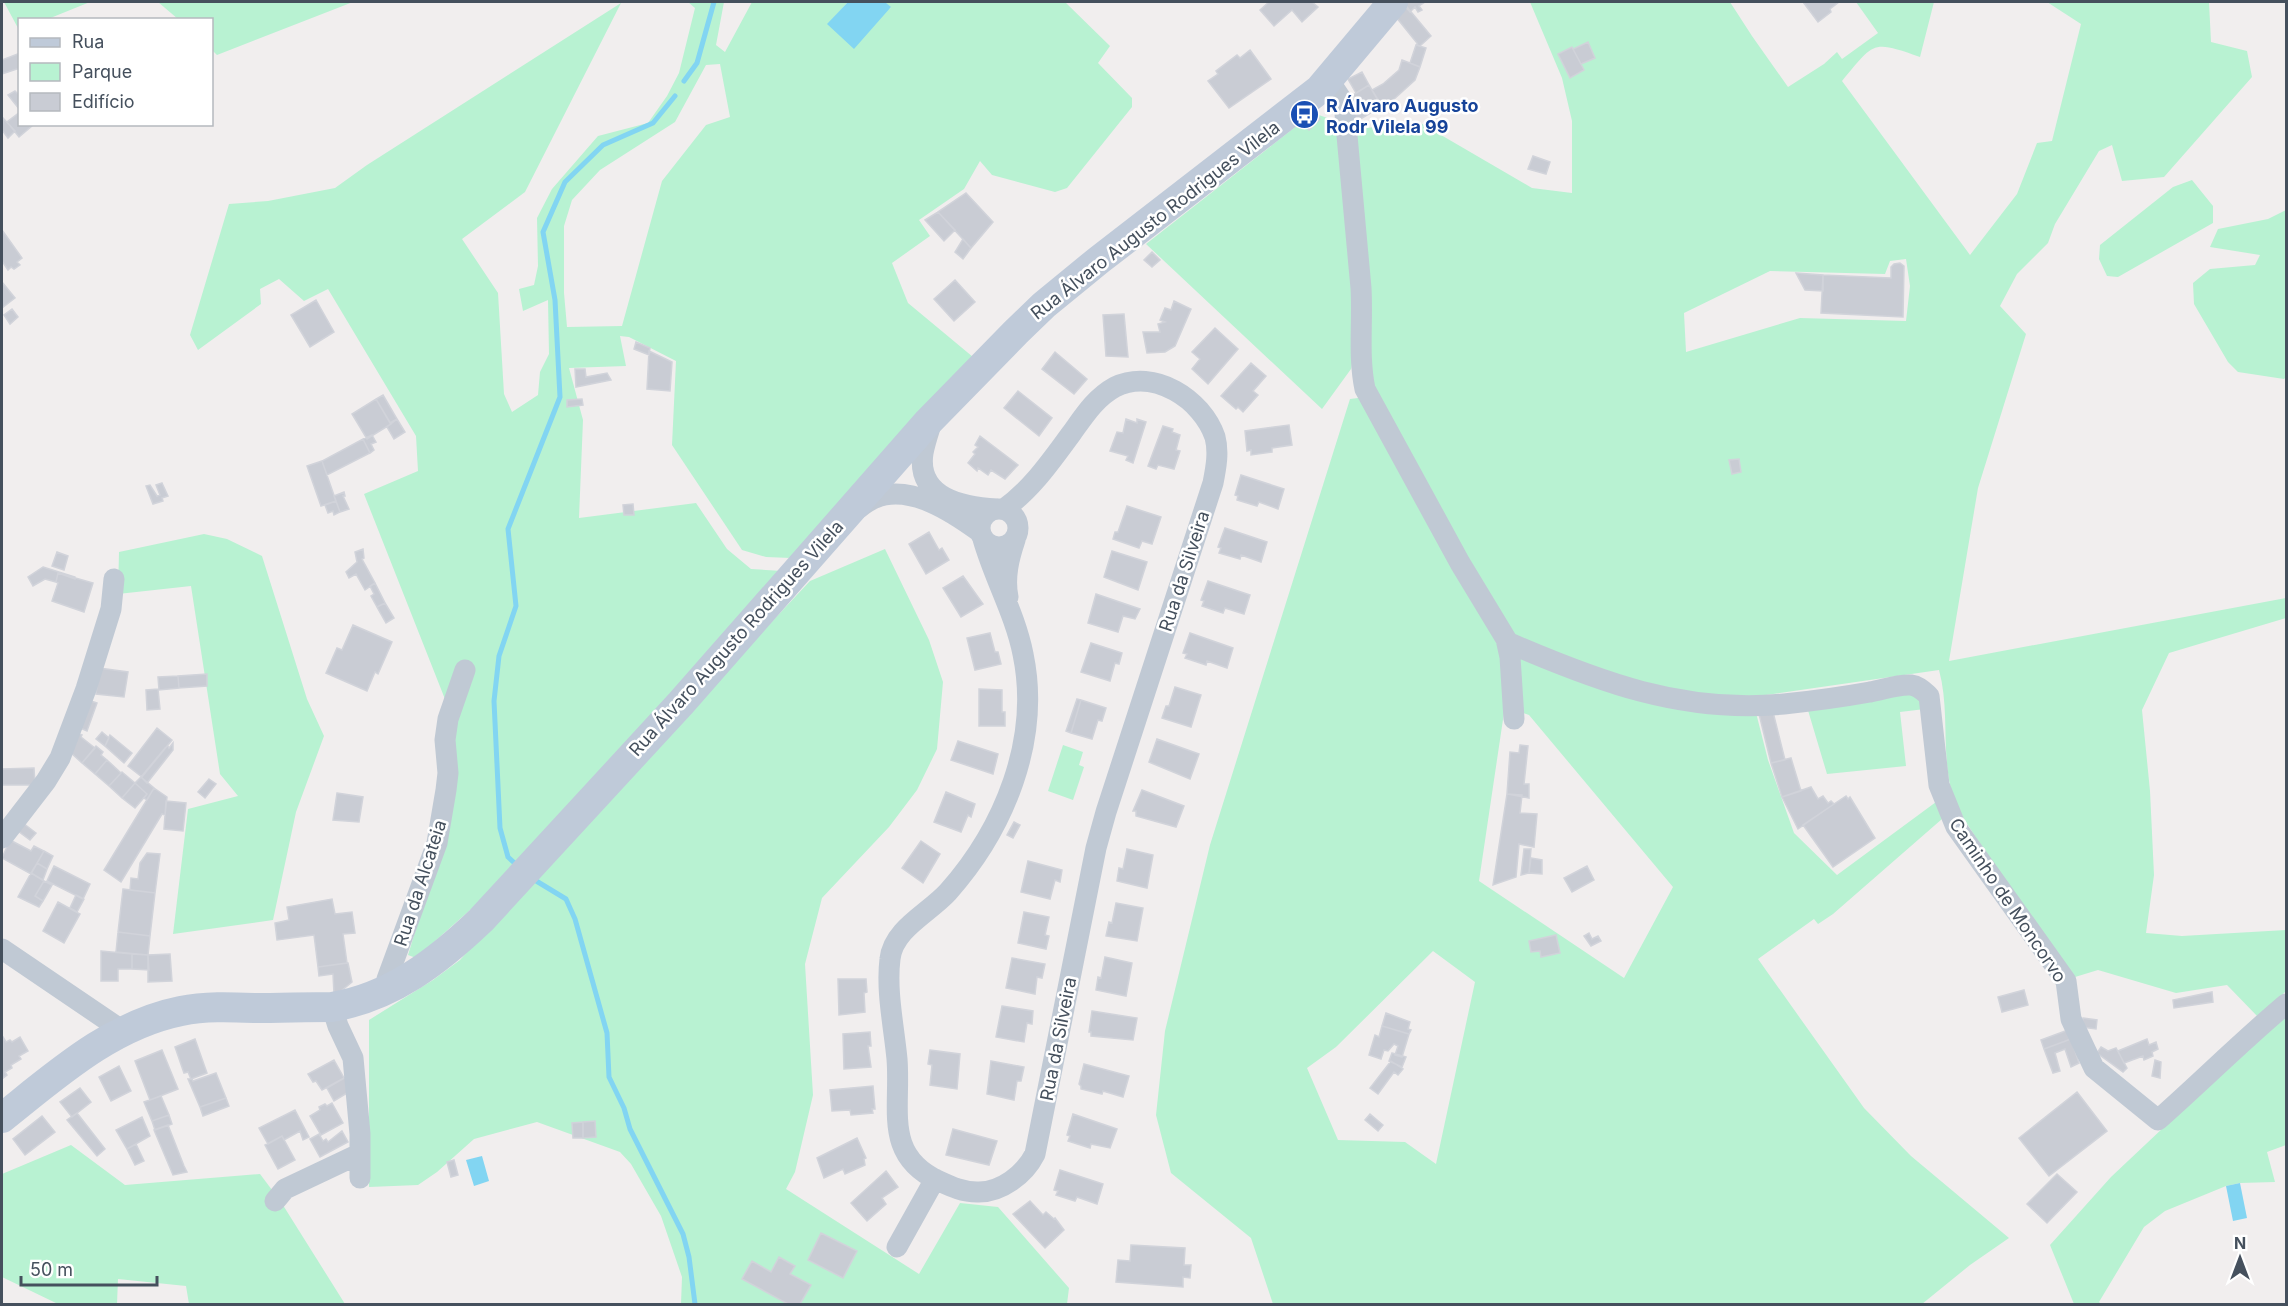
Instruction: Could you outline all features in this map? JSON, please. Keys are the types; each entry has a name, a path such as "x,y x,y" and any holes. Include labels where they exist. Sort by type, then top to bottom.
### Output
{"main road":[{"name":"Rua Álvaro Augusto Rodrigues Vilela","path":"2,1118 79,1057 123,1031 165,1015 196,1009 332,1007 365,1000 423,970 452,947 481,920 681,703 933,417 1044,305 1320,89 1393,2"}],"street":[{"path":"1328,79 1344,103 1361,288 1363,317 1361,369 1365,389 1460,563 1507,642 1514,719"},
{"name":"Rua da Silveira","path":"1130,382 1154,382 1177,392 1198,410 1210,426 1216,440 1216,468 1212,483 1099,839 1035,1154 1030,1165 1020,1174 991,1191 980,1193 960,1191 926,1175 913,1165 897,1129 898,1073 889,978 890,958 901,935 961,877 994,826 1010,793 1024,743 1027,701 1023,654 1009,609 981,536 981,519 985,514 1001,509 1043,472 1094,403 1117,387 1130,382"},
{"path":"924,471 912,463 890,466 888,478 890,487 896,493 939,504 987,543 998,548 1010,544 1017,534 1015,517 1001,509 973,508 950,500 940,495 928,483 924,471 923,454 933,417"},
{"name":"Rua da Silveira","path":"1009,609 1006,587 1008,560 1043,472"},
{"path":"846,516 875,498 889,495 914,497"},
{"path":"2,838 46,781 60,758 86,689 111,609 114,579"},
{"name":"Caminho de Moncorvo","path":"1507,642 1559,664 1616,684 1671,699 1704,705 1783,704 1872,692 1904,685 1920,688 1929,696 1939,785 1956,827 2066,981 2071,1019 2094,1068 2158,1120 2286,1004"},
{"name":"Rua da Alcateia","path":"387,990 387,979 437,843 448,772 445,740 448,719 465,670"},
{"path":"2,949 123,1031"},
{"path":"332,1007 353,1058 360,1134 360,1178"},
{"path":"275,1201 285,1189 359,1154"},
{"path":"897,1247 935,1179"}],"green space":[{"path":"4,2 90,2 50,18 18,18 18,28"},
{"path":"158,2 353,2 217,55 213,51 213,18 177,18"},
{"path":"688,2 724,2 716,45 725,52 752,2 848,2 828,24 891,8 885,2 1065,2 1110,46 1098,63 1132,98 1132,107 1067,188 1055,192 992,175 980,161 964,189 919,220 930,236 892,263 908,303 973,357 791,558 766,557 742,550 672,445 676,361 629,337 620,336 626,366 569,368 583,420 579,518 696,503 727,549 751,569 782,571 505,879 416,958 408,955 449,821 456,727 364,494 418,471 416,436 328,289 304,301 279,279 260,289 261,304 198,350 190,335 229,204 268,201 335,188 367,165 621,3 525,192 462,239 498,293 504,394 512,412 538,395 540,372 549,354 548,300 523,311 519,289 534,285 538,266 537,218 552,189 598,136 648,123 667,96 679,73 695,8","holes":["720,64 730,117 706,125 662,181 622,326 567,327 564,293 564,226 572,200 600,170 675,122 706,65"]},
{"path":"1530,2 1730,2 1788,87 1824,64 1837,52 1842,59 1878,33 1856,2 1934,2 1920,57 1892,48 1875,48 1861,58 1842,81 1970,255 2017,194 2037,143 2052,141 2081,24 2047,2 2209,2 2211,42 2247,51 2252,77 2164,177 2122,181 2112,145 2099,151 2055,224 2048,243 2017,274 2000,306 2026,334 1978,488 1949,661 2286,598 2286,618 2169,653 2142,710 2150,791 2154,875 2146,933 2182,936 2286,930 2286,991 2259,1018 2227,985 2176,993 2098,970 2075,977 1995,865 1966,822 1955,800 1947,763 1944,700 1939,670 1752,697 1768,760 1794,833 1837,875 1936,802 1942,819 1833,914 1818,924 1814,919 1758,959 1864,1108 1911,1156 2009,1238 1970,1265 1922,1304 1273,1304 1251,1238 1171,1173 1156,1115 1165,1031 1210,845 1350,399 1358,398 1372,390 1353,130 1417,121 1532,188 1572,193 1572,121 1562,78","holes":["1906,259 1910,286 1906,321 1800,318 1686,352 1684,313 1770,271 1885,274 1890,261","1505,706 1529,715 1673,887 1624,978 1479,881","1433,951 1475,982 1436,1164 1405,1142 1338,1140 1307,1068 1336,1047"]},
{"path":"1313,113 1339,122 1358,325 1351,369 1322,409 1146,244"},
{"path":"2192,180 2213,206 2213,223 2118,277 2107,276 2099,259 2100,245 2173,187"},
{"path":"2286,210 2286,377 2284,379 2238,372 2228,362 2194,304 2193,283 2210,269 2255,265 2260,255 2210,247 2218,229 2268,219"},
{"path":"204,534 227,539 262,556 307,699 324,736 296,812 273,920 173,934 188,809 238,796 220,774 191,586 118,594 119,552"},
{"path":"885,549 929,640 943,682 937,749 917,790 889,827 822,898 805,964 813,1095 795,1172 786,1189 919,1274 960,1203 998,1207 1069,1288 1067,1304 681,1304 682,1277 661,1216 631,1164 620,1152 537,1122 474,1139 437,1172 418,1185 369,1187 369,1020 433,980 460,960 583,823 810,581"},
{"path":"1912,693 1924,703 1925,709 1900,712 1906,766 1827,774 1807,707"},
{"path":"1063,745 1083,752 1079,765 1084,767 1073,800 1048,791"},
{"path":"2286,1012 2286,1145 2267,1152 2275,1182 2240,1183 2226,1186 2165,1211 2144,1227 2099,1302 2101,1304 2074,1304 2050,1245 2111,1177"},
{"path":"71,1145 125,1185 260,1174 281,1202 345,1304 189,1304 186,1286 118,1279 117,1304 58,1304 2,1277 2,1174"}],"water":[{"path":"848,2 885,2 891,7 854,49 827,24"},
{"path":"482,1156 489,1181 474,1186 466,1160"},
{"path":"2240,1183 2247,1218 2233,1221 2226,1186"}],"building":[{"path":"1269,2 1312,2 1318,7 1302,22 1292,10 1274,26 1260,10"},
{"path":"1401,2 1425,2 1419,6 1422,10 1418,12 1415,7 1410,12"},
{"path":"1803,2 1839,2 1818,22"},
{"path":"1407,7 1431,36 1420,46 1396,17"},
{"path":"1588,42 1595,58 1581,64 1573,49"},
{"path":"1416,45 1426,48 1420,67 1410,63"},
{"path":"1572,47 1584,70 1570,78 1558,54"},
{"path":"1250,50 1271,79 1229,108 1208,81 1218,74 1216,71 1237,55 1240,58"},
{"path":"18,54 18,69 2,74 2,60"},
{"path":"1402,60 1420,67 1415,80 1392,101 1382,106 1372,90 1399,70"},
{"path":"1362,72 1369,85 1356,93 1348,79"},
{"path":"1369,85 1379,102 1363,111 1353,95"},
{"path":"15,91 18,94 18,108 8,95"},
{"path":"1379,102 1382,106 1349,126 1348,115 1361,108 1363,111"},
{"path":"18,114 18,126 32,126 19,137 7,122"},
{"path":"1316,115 1320,119 1309,130 1304,125"},
{"path":"3,118 15,131 8,138 2,130"},
{"path":"1533,156 1550,162 1546,174 1528,169"},
{"path":"966,193 993,222 971,248 938,212"},
{"path":"938,212 955,230 944,241 925,220"},
{"path":"2,230 22,258 17,262 20,265 14,269 11,267 8,270 2,261"},
{"path":"963,239 971,248 963,259 955,252"},
{"path":"1152,252 1160,260 1152,267 1144,260"},
{"path":"1900,263 1904,266 1903,317 1821,313 1823,275 1891,278 1891,267"},
{"path":"1796,273 1823,275 1823,291 1805,290"},
{"path":"955,280 975,302 954,321 934,299"},
{"path":"2,282 15,298 2,308"},
{"path":"316,300 334,332 310,347 291,315"},
{"path":"1174,301 1191,309 1175,346 1165,352 1147,353 1143,332 1160,332 1158,324 1165,322 1160,320 1165,308 1171,310"},
{"path":"12,309 18,317 10,324 4,315"},
{"path":"1124,314 1128,357 1106,356 1103,315"},
{"path":"1215,328 1238,349 1208,384 1192,369 1200,359 1192,352"},
{"path":"636,342 650,348 649,355 634,349"},
{"path":"649,351 672,362 670,391 647,389"},
{"path":"1055,352 1087,379 1074,394 1042,369"},
{"path":"1251,363 1266,376 1253,391 1258,395 1243,412 1221,396"},
{"path":"575,369 585,369 586,377 607,373 611,380 576,387"},
{"path":"1018,391 1052,418 1039,436 1004,408"},
{"path":"383,395 397,419 390,423 376,399"},
{"path":"376,399 391,424 367,439 352,414"},
{"path":"582,399 583,405 567,407 567,400"},
{"path":"397,419 405,432 394,439 387,427"},
{"path":"1126,419 1137,423 1137,419 1146,422 1133,463 1126,460 1128,456 1110,451 1117,432 1123,433"},
{"path":"1289,425 1292,445 1272,448 1272,452 1251,455 1251,450 1247,451 1245,431"},
{"path":"1163,426 1173,429 1172,432 1180,435 1176,450 1180,451 1174,469 1158,465 1156,469 1148,466"},
{"path":"372,435 376,442 371,444 374,450 370,453 363,439"},
{"path":"980,436 1018,465 1005,479 991,470 988,475 978,468 977,471 968,463 975,454 973,452 978,447 975,445"},
{"path":"363,439 370,453 327,475 322,461"},
{"path":"1739,459 1741,472 1732,474 1729,460"},
{"path":"322,461 336,501 321,506 307,466"},
{"path":"1241,475 1284,489 1278,509 1259,502 1257,506 1237,500 1238,496 1235,495"},
{"path":"162,483 168,496 162,498 163,501 153,504 146,486 150,485 157,496 160,495 156,485"},
{"path":"344,492 345,496 343,496 349,509 340,512 334,496"},
{"path":"336,501 340,512 334,515 333,511 328,513 325,505"},
{"path":"633,504 634,515 624,515 623,505"},
{"path":"1127,506 1161,517 1152,544 1142,541 1139,548 1113,539 1115,532 1118,532"},
{"path":"1225,528 1267,542 1261,562 1241,555 1240,559 1219,553 1221,548 1218,547"},
{"path":"929,532 939,550 942,548 949,560 926,574 909,544"},
{"path":"363,549 364,558 362,559 375,583 365,590 356,574 349,578 346,572 357,562 355,552"},
{"path":"1112,551 1147,562 1138,590 1104,577"},
{"path":"57,552 68,556 64,570 52,566"},
{"path":"43,567 75,577 75,579 58,573 56,582 45,579 33,586 28,577"},
{"path":"58,573 93,583 84,612 52,601 58,583 56,582"},
{"path":"963,576 983,604 961,617 943,588"},
{"path":"1208,581 1250,595 1244,614 1225,608 1223,613 1202,606 1204,601 1201,600"},
{"path":"375,583 385,603 377,607 371,596 374,594 370,586"},
{"path":"1096,594 1140,609 1135,619 1123,616 1118,632 1088,623"},
{"path":"385,603 394,618 386,623 377,607"},
{"path":"353,625 392,642 378,674 375,672 367,691 326,673 337,648 342,650"},
{"path":"990,633 1001,664 975,670 967,638"},
{"path":"1190,633 1233,648 1227,668 1207,661 1206,665 1185,658 1187,654 1183,653"},
{"path":"1091,643 1122,653 1119,664 1115,663 1110,681 1081,672"},
{"path":"99,668 128,672 124,697 96,694"},
{"path":"207,674 207,686 179,688 178,676"},
{"path":"178,676 179,688 159,690 158,677"},
{"path":"1175,687 1201,695 1191,727 1162,718 1166,706 1169,706"},
{"path":"158,689 160,709 147,710 146,690"},
{"path":"979,689 1002,690 1002,712 1005,712 1005,726 979,726"},
{"path":"1077,699 1081,700 1071,733 1066,731"},
{"path":"88,700 97,703 87,731 78,727"},
{"path":"1081,700 1106,708 1102,721 1098,720 1092,739 1071,733"},
{"path":"1773,712 1785,760 1771,763 1759,714"},
{"path":"157,728 172,740 142,777 128,766"},
{"path":"102,732 109,738 105,746 96,739"},
{"path":"76,733 82,735 81,737 95,748 82,763 69,751"},
{"path":"110,735 132,753 124,763 105,746"},
{"path":"1157,739 1199,754 1190,779 1149,762"},
{"path":"958,741 998,754 993,774 951,760"},
{"path":"173,743 173,750 147,783 141,777 165,748 168,746 169,748"},
{"path":"1520,745 1528,746 1524,784 1529,784 1529,798 1507,794 1510,752 1519,753"},
{"path":"96,746 107,760 95,774 82,763"},
{"path":"1791,758 1801,791 1782,797 1771,763"},
{"path":"107,760 121,773 109,786 95,774"},
{"path":"34,768 35,785 2,785 2,769"},
{"path":"122,772 135,783 122,798 109,786"},
{"path":"141,777 154,788 147,800 144,798 147,794 135,783"},
{"path":"209,779 216,784 205,798 198,792"},
{"path":"135,783 147,794 135,808 122,798"},
{"path":"1811,787 1818,799 1823,796 1828,803 1831,801 1834,804 1798,829 1782,797"},
{"path":"154,788 167,797 165,815 162,814 121,882 104,870"},
{"path":"1142,790 1184,806 1176,827 1136,816 1136,811 1133,811"},
{"path":"946,792 975,804 971,817 968,815 961,832 934,822"},
{"path":"337,793 363,797 359,822 333,820"},
{"path":"1507,794 1522,795 1520,813 1537,814 1534,847 1519,844 1516,877 1493,885"},
{"path":"1846,796 1848,799 1850,797 1875,838 1833,867 1803,825"},
{"path":"166,801 186,803 183,831 164,829"},
{"path":"1014,822 1020,825 1013,838 1007,835"},
{"path":"23,823 36,833 30,840 18,831"},
{"path":"10,840 31,851 34,846 44,851 31,874 2,858"},
{"path":"921,841 940,854 923,883 902,868"},
{"path":"1127,849 1153,855 1147,888 1117,881 1119,868 1123,869"},
{"path":"1524,849 1531,849 1529,873 1521,875"},
{"path":"44,851 53,856 47,869 37,863"},
{"path":"147,853 160,854 155,893 130,890 131,878 138,879 140,863"},
{"path":"1531,858 1542,860 1542,874 1529,873"},
{"path":"1028,861 1062,870 1060,882 1055,880 1050,899 1021,892"},
{"path":"37,863 47,869 43,880 31,873"},
{"path":"54,866 90,884 83,899 47,881"},
{"path":"1587,866 1594,880 1572,892 1564,878"},
{"path":"31,873 44,881 35,896 43,901 39,907 18,897"},
{"path":"44,881 52,885 43,901 35,896"},
{"path":"123,889 155,893 150,936 118,932"},
{"path":"76,895 84,899 77,912 70,908"},
{"path":"332,899 335,914 352,912 355,933 343,934 347,963 318,967 314,935 277,940 275,923 289,920 287,907"},
{"path":"58,902 80,914 64,943 43,931"},
{"path":"1116,903 1143,908 1137,941 1106,936 1109,922 1112,923"},
{"path":"1024,912 1049,917 1045,935 1049,936 1046,949 1018,943"},
{"path":"118,932 150,936 148,955 116,952"},
{"path":"1589,933 1592,939 1598,936 1601,941 1591,946 1584,936"},
{"path":"1556,935 1560,953 1541,957 1540,951 1531,952 1529,941"},
{"path":"101,951 132,954 132,969 118,969 118,981 101,981"},
{"path":"132,954 148,955 149,970 132,969"},
{"path":"170,954 172,981 148,982 148,955"},
{"path":"1105,957 1132,963 1126,996 1096,990"},
{"path":"1012,958 1045,964 1042,978 1037,977 1035,994 1006,988"},
{"path":"348,963 352,982 336,995 334,994 333,974 319,976 318,967"},
{"path":"838,979 866,979 865,1012 839,1015"},
{"path":"2024,990 2028,1005 2002,1012 1998,997"},
{"path":"2212,992 2213,1002 2174,1008 2173,1000"},
{"path":"1002,1006 1033,1011 1032,1024 1027,1023 1024,1042 996,1037"},
{"path":"1092,1011 1137,1018 1133,1040 1091,1036 1089,1032"},
{"path":"1386,1013 1410,1022 1409,1034 1382,1026"},
{"path":"2083,1018 2097,1020 2096,1029 2082,1027"},
{"path":"1382,1026 1409,1034 1402,1057 1395,1055 1398,1046 1394,1044 1388,1051 1384,1050 1381,1059 1369,1055 1375,1035 1379,1037"},
{"path":"2068,1030 2071,1039 2044,1049 2041,1040"},
{"path":"870,1032 871,1046 868,1046 871,1067 844,1069 843,1034"},
{"path":"3,1037 6,1042 10,1040 12,1042 20,1037 28,1051 19,1056 21,1059 11,1065 12,1068 5,1072 7,1075 2,1079"},
{"path":"195,1039 207,1073 191,1079 188,1072 184,1073 175,1047"},
{"path":"2071,1039 2079,1063 2071,1067 2065,1049 2055,1053 2060,1071 2053,1073 2044,1049"},
{"path":"2147,1039 2149,1045 2156,1042 2158,1049 2152,1052 2153,1056 2144,1060 2143,1056 2124,1063 2118,1051"},
{"path":"2101,1047 2108,1051 2116,1048 2127,1068 2123,1072 2097,1053"},
{"path":"162,1050 178,1089 150,1100 135,1061"},
{"path":"930,1050 960,1054 957,1089 930,1085 932,1065 928,1064"},
{"path":"1392,1053 1406,1057 1402,1067 1389,1061"},
{"path":"334,1060 344,1078 322,1090 308,1074"},
{"path":"2155,1060 2161,1062 2160,1078 2152,1076"},
{"path":"991,1061 1024,1067 1021,1081 1017,1081 1014,1100 987,1094"},
{"path":"1391,1061 1403,1069 1398,1075 1394,1072 1378,1094 1370,1088"},
{"path":"1084,1064 1129,1076 1123,1097 1103,1091 1102,1094 1081,1089 1079,1084"},
{"path":"119,1066 131,1091 111,1101 99,1077"},
{"path":"216,1073 226,1098 200,1107 188,1079 193,1081"},
{"path":"346,1077 347,1093 334,1101 327,1088"},
{"path":"873,1086 875,1109 872,1109 873,1113 851,1115 850,1110 832,1111 830,1090"},
{"path":"80,1088 91,1102 72,1117 60,1102"},
{"path":"2077,1092 2107,1131 2049,1176 2019,1138"},
{"path":"161,1096 169,1115 152,1121 144,1102"},
{"path":"226,1098 229,1106 203,1116 200,1107"},
{"path":"332,1103 343,1123 321,1135 310,1116 320,1110 319,1107"},
{"path":"295,1110 309,1137 303,1140 300,1131 284,1140 282,1136 268,1144 259,1128"},
{"path":"77,1113 105,1149 97,1156 67,1120"},
{"path":"1073,1114 1117,1129 1110,1148 1091,1144 1090,1148 1068,1141 1070,1136 1067,1135"},
{"path":"1370,1114 1383,1125 1378,1131 1365,1120"},
{"path":"169,1115 172,1124 155,1130 152,1121"},
{"path":"42,1116 55,1132 25,1155 13,1139"},
{"path":"142,1117 150,1136 127,1149 116,1130"},
{"path":"595,1121 596,1137 583,1138 583,1122"},
{"path":"583,1122 583,1138 573,1138 572,1123"},
{"path":"168,1125 187,1172 173,1175 154,1130"},
{"path":"953,1129 997,1141 989,1165 946,1155"},
{"path":"342,1131 348,1142 320,1157 310,1139 319,1134 323,1141 326,1139 328,1142"},
{"path":"282,1136 295,1160 278,1169 265,1145"},
{"path":"857,1138 866,1158 864,1159 865,1165 845,1174 843,1169 824,1178 817,1158"},
{"path":"136,1144 144,1161 135,1165 127,1149"},
{"path":"454,1160 458,1175 451,1177 447,1162"},
{"path":"1060,1170 1103,1184 1097,1204 1077,1197 1075,1201 1056,1195 1058,1191 1054,1190"},
{"path":"886,1171 898,1187 882,1198 886,1204 867,1221 851,1203"},
{"path":"2057,1174 2077,1192 2047,1223 2027,1204"},
{"path":"1030,1201 1043,1215 1046,1212 1055,1218 1064,1230 1045,1248 1013,1214"},
{"path":"821,1233 857,1251 843,1278 808,1260"},
{"path":"1131,1245 1185,1248 1184,1265 1191,1265 1190,1278 1183,1277 1183,1287 1116,1282 1118,1260 1130,1261"},
{"path":"779,1257 795,1266 790,1274 811,1285 800,1304 788,1304 742,1279 752,1261 771,1272"}],"waterway":[{"path":"684,81 697,63 714,2"},
{"path":"519,867 508,857 500,828 494,701 499,656 516,606 508,529 560,397 555,300 543,232 565,182 603,145 653,123 675,96"},
{"path":"533,879 566,899 575,919 607,1033 609,1077 624,1108 630,1129 683,1234 689,1257 695,1304"}],"place":[{"name":"R Álvaro Augusto Rodr Vilela 99","path":"1305,115"}]}
